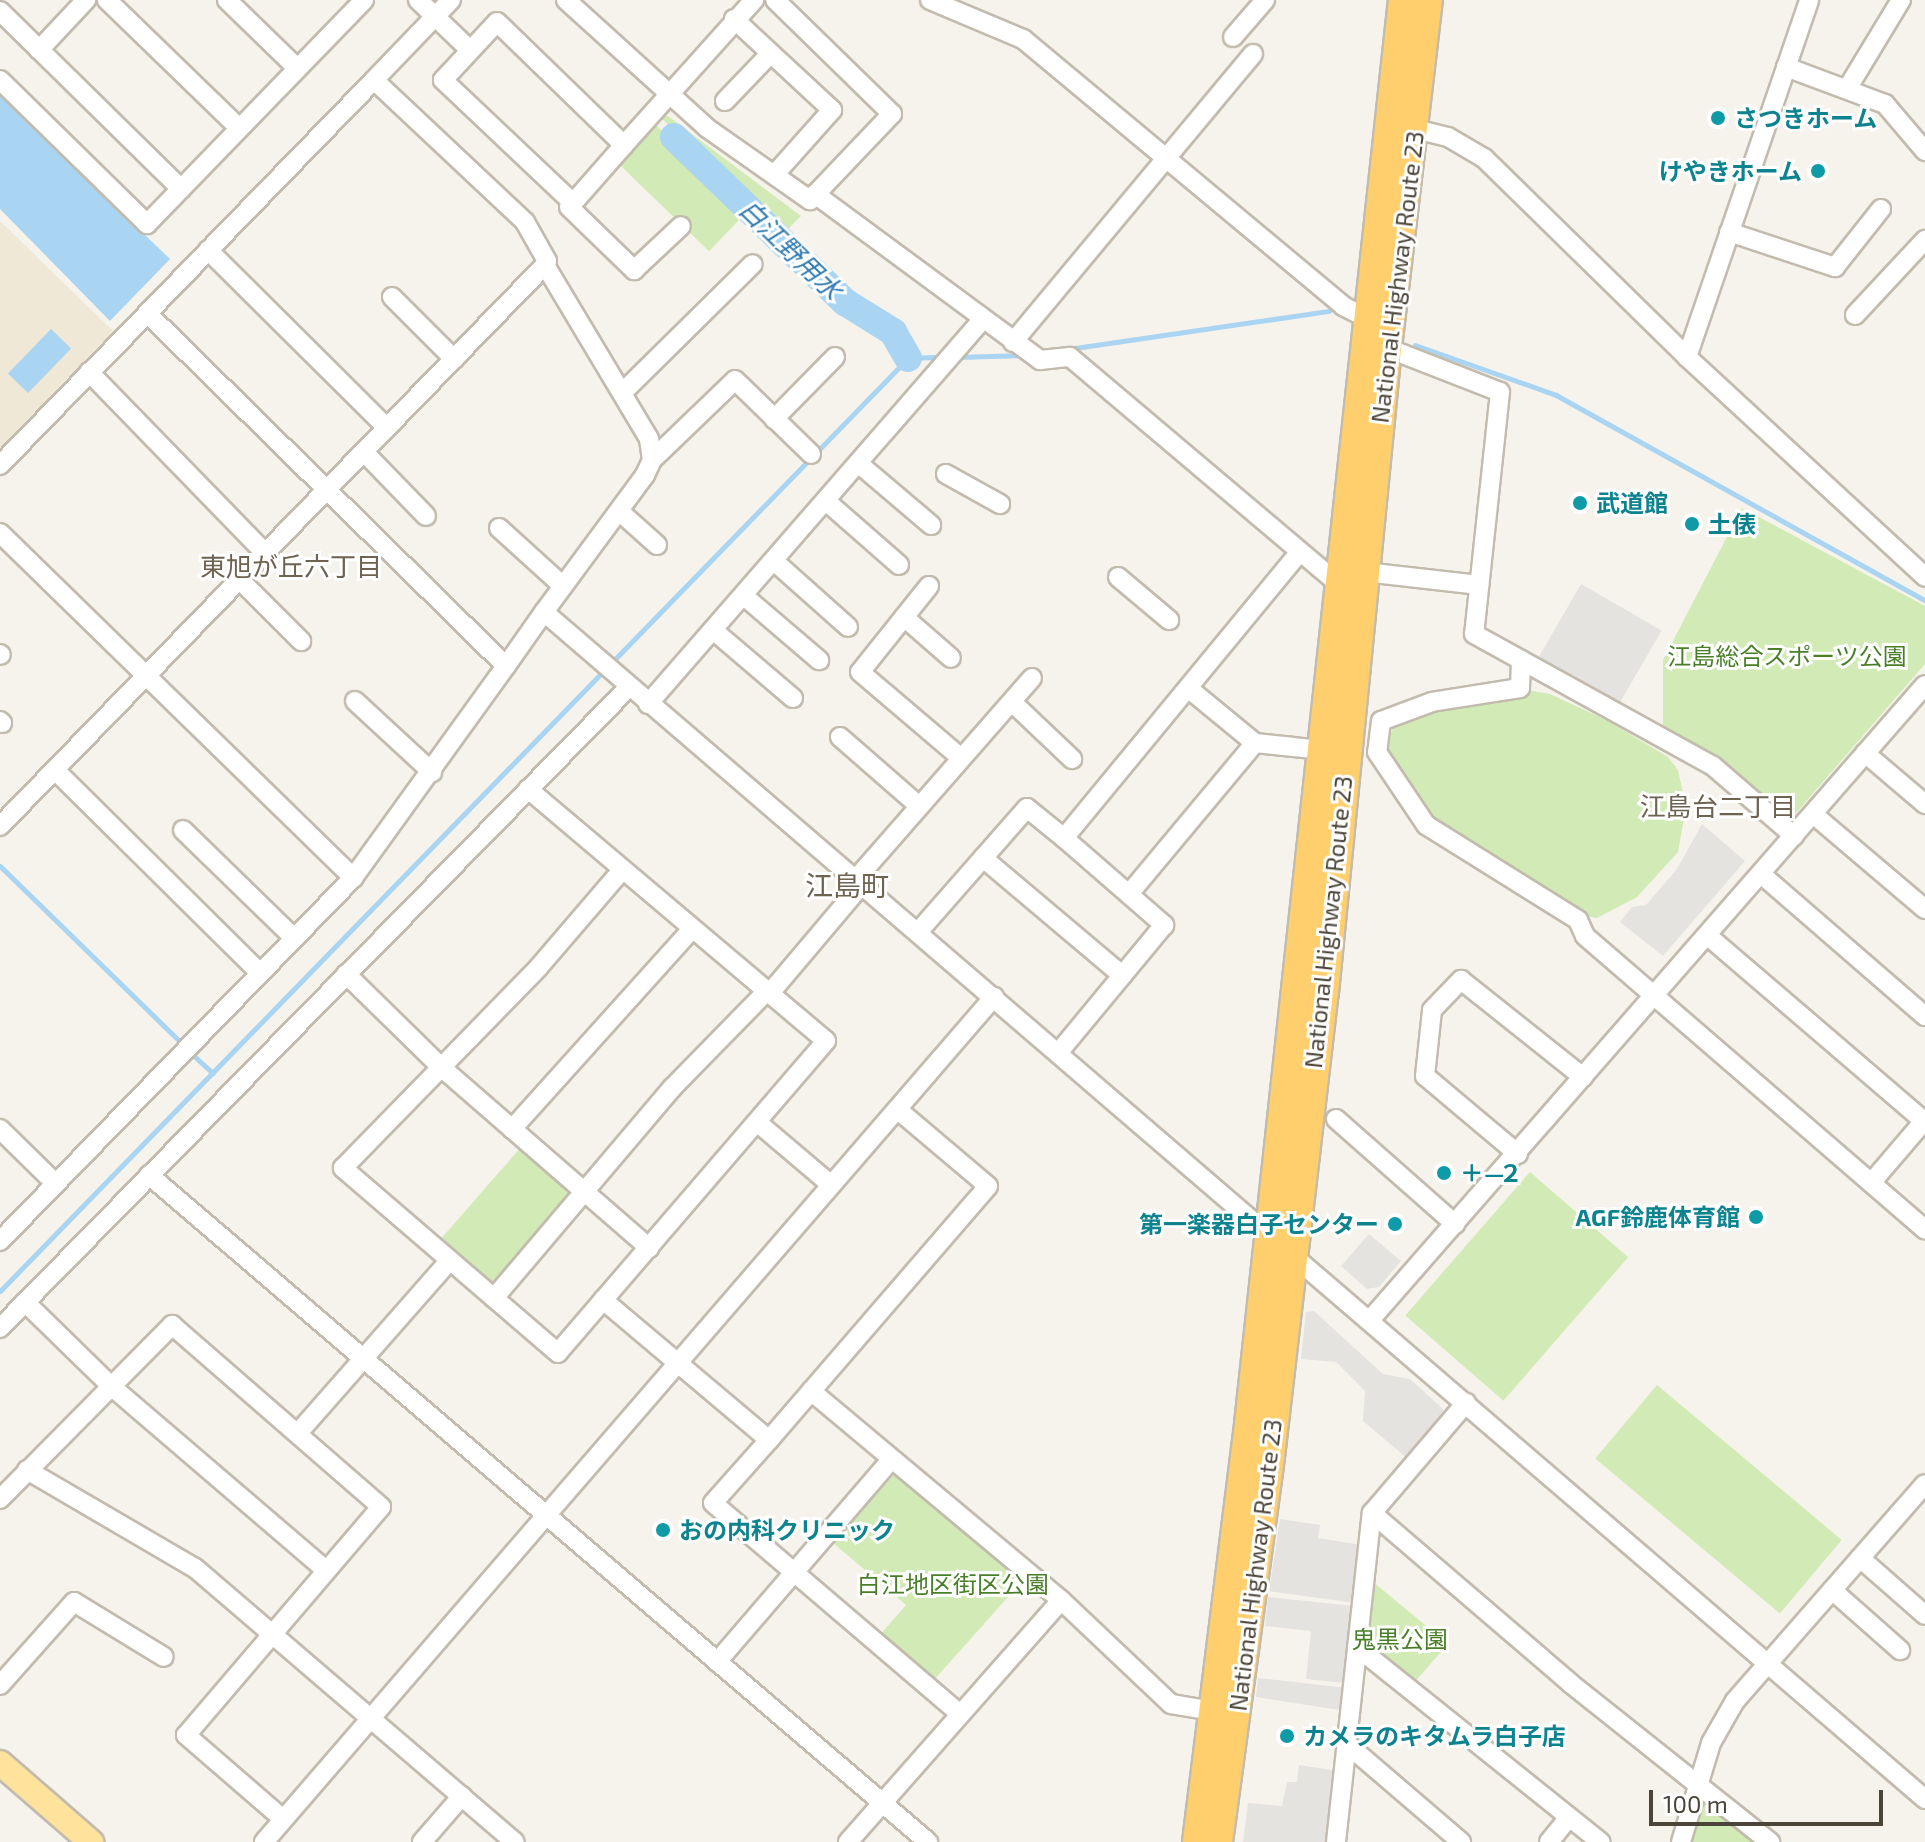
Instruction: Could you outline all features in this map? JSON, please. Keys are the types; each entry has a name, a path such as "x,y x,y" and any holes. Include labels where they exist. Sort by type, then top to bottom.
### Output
{"highway":[{"name":"National Highway Route 23","path":"1218,1842 1270,1457 1291,1252 1324,993 1387,348 1402,126 1403,0"},
{"name":"National Highway Route 23","path":"1197,1842 1323,750 1337,583 1367,318 1428,0"}],"main road":[{"path":"0,1763 91,1842"}],"street":[{"path":"39,50 86,0"},
{"path":"107,0 239,128"},
{"path":"227,0 297,68"},
{"path":"418,0 469,49"},
{"path":"0,465 451,0"},
{"path":"566,0 707,128 812,197 1040,360 1070,357 1337,583"},
{"path":"568,209 667,93 754,0"},
{"path":"775,0 892,114 812,197"},
{"path":"930,0 1023,39 1343,306 1367,318"},
{"path":"1233,37 1265,0"},
{"path":"1687,357 1809,0"},
{"path":"1847,89 1901,0"},
{"path":"0,80 147,224 355,3"},
{"path":"0,11 181,189"},
{"path":"734,19 832,110 775,174"},
{"path":"624,145 497,22 443,80 568,209 634,270 681,226"},
{"path":"725,101 770,54"},
{"path":"1018,345 1253,54"},
{"path":"1786,67 1885,104 1925,151"},
{"path":"374,80 525,222 545,265 649,439 652,460"},
{"path":"1402,126 1470,145 1687,357 1925,577"},
{"path":"1729,232 1835,267 1881,209"},
{"path":"1855,315 1925,240"},
{"path":"208,250 387,428"},
{"path":"623,392 753,264"},
{"path":"0,826 545,265"},
{"path":"392,297 454,359"},
{"path":"148,314 506,666"},
{"path":"648,704 982,320"},
{"path":"1387,348 1500,392 1474,634 1713,766 1794,836"},
{"path":"774,419 835,357"},
{"path":"89,372 265,553"},
{"path":"0,1241 353,878 619,511 652,460 735,380 811,454"},
{"path":"364,452 426,516"},
{"path":"858,463 931,525"},
{"path":"946,474 1000,504"},
{"path":"826,501 899,565"},
{"path":"619,511 657,545"},
{"path":"499,528 563,586"},
{"path":"0,533 353,878"},
{"path":"1064,838 1299,553"},
{"path":"774,561 848,627"},
{"path":"1365,572 1479,585"},
{"path":"1118,577 1169,620"},
{"path":"239,579 301,641"},
{"path":"929,586 860,672 961,758"},
{"path":"744,596 819,660"},
{"path":"544,612 1266,1229 1925,1799"},
{"path":"904,617 951,658"},
{"path":"713,630 793,698"},
{"path":"1521,660 1520,688 1432,702 1381,721 1377,752 1426,825 1578,920 1585,936 1925,1229"},
{"path":"494,1298 672,1088 767,993 919,806 1032,678"},
{"path":"0,1328 528,789 625,683"},
{"path":"1188,688 1255,743 1323,750"},
{"path":"1370,1320 1865,753 1923,691"},
{"path":"355,701 432,772"},
{"path":"1012,702 1072,759"},
{"path":"840,737 919,806"},
{"path":"1129,894 1255,743"},
{"path":"1865,753 1925,804"},
{"path":"55,770 260,973"},
{"path":"528,789 622,870 691,930 826,1041 558,1353 343,1168 538,968 622,870"},
{"path":"918,932 1027,808 1064,838 1164,925 1059,1052"},
{"path":"1813,814 1925,909"},
{"path":"183,830 294,938"},
{"path":"983,858 1122,975"},
{"path":"1761,874 1925,1016"},
{"path":"512,1129 691,930"},
{"path":"1708,936 1925,1121 1871,1183"},
{"path":"346,974 441,1067 649,1248"},
{"path":"1518,1154 1425,1076 1432,1010 1461,980 1583,1077"},
{"path":"264,1842 548,1518 830,1184 994,997"},
{"path":"897,1109 988,1186 713,1503 959,1713"},
{"path":"1336,1119 1455,1224"},
{"path":"757,1122 830,1184"},
{"path":"0,1129 55,1183"},
{"path":"149,1175 928,1842"},
{"path":"298,1433 450,1260"},
{"path":"603,1300 769,1440"},
{"path":"25,1302 111,1386 326,1570"},
{"path":"0,1499 172,1325 381,1507 269,1632 186,1735 283,1819"},
{"path":"811,1391 891,1460 903,1464 1061,1600 1171,1704 1213,1711"},
{"path":"1336,1842 1372,1513 1466,1403"},
{"path":"717,1662 891,1460"},
{"path":"27,1470 195,1568 515,1842"},
{"path":"1681,1842 1698,1780 1726,1714 1924,1488"},
{"path":"1372,1513 1570,1683 1698,1780 1770,1842"},
{"path":"1860,1558 1925,1615"},
{"path":"1832,1590 1900,1650"},
{"path":"848,1842 1061,1600"},
{"path":"0,1685 74,1602 164,1657"},
{"path":"1357,1647 1600,1842"},
{"path":"1348,1745 1461,1842"},
{"path":"422,1842 462,1796"},
{"path":"1549,1842 1569,1817"}],"shaded area":[{"path":"0,221 113,331 0,448"},
{"path":"1581,584 1662,630 1617,708 1536,661"},
{"path":"1702,824 1745,861 1663,956 1620,922 1632,907 1646,905 1677,869"},
{"path":"1369,1234 1401,1261 1379,1287 1367,1289 1341,1266"},
{"path":"1314,1311 1383,1374 1410,1379 1443,1409 1444,1419 1408,1459 1363,1421 1365,1391 1336,1362 1301,1359 1306,1312"},
{"path":"1280,1519 1320,1525 1318,1538 1362,1545 1355,1603 1269,1591"},
{"path":"1268,1597 1354,1606 1345,1683 1306,1679 1311,1631 1265,1626"},
{"path":"1258,1678 1347,1688 1346,1711 1256,1697"},
{"path":"1299,1765 1338,1771 1329,1842 1243,1842 1248,1803 1282,1806 1287,1782 1297,1782"}],"green space":[{"path":"668,116 801,216 783,234 660,117"},
{"path":"653,122 747,212 709,251 615,161"},
{"name":"江島総合スポーツ公園","path":"1742,508 1925,606 1925,664 1790,820 1718,758 1663,727 1663,660"},
{"path":"1527,690 1550,694 1606,720 1668,757 1678,770 1686,807 1678,852 1637,897 1597,918 1577,915 1431,823 1384,749 1397,719"},
{"path":"522,1146 570,1189 570,1197 498,1283 489,1284 439,1241"},
{"path":"1530,1172 1628,1257 1503,1401 1405,1315"},
{"path":"1657,1385 1842,1540 1780,1613 1595,1459"},
{"name":"白江地区街区公園","path":"897,1472 1024,1579 934,1680 880,1635 906,1605 832,1542"},
{"name":"鬼黒公園","path":"1372,1581 1448,1644 1412,1685 1366,1646"},
{"path":"1711,1798 1761,1842 1688,1842 1700,1801"}],"water":[{"path":"0,96 170,259 110,321 0,209"},
{"path":"51,329 71,348 28,393 8,374"}],"waterway":[{"name":"白江野用水","path":"674,137 845,302 893,332 908,358"},
{"path":"1068,349 1329,311"},
{"path":"1415,345 1556,395 1925,600"},
{"path":"957,357 1023,355"},
{"path":"0,1291 908,358 943,357"},
{"path":"0,866 177,1039"},
{"path":"195,1057 213,1073"}],"place":[{"name":"さつきホーム","path":"1718,118"},
{"name":"けやきホーム","path":"1818,171"},
{"name":"武道館","path":"1580,503"},
{"name":"土俵","path":"1692,524"},
{"name":"＋―２","path":"1444,1173"},
{"name":"AGF鈴鹿体育館","path":"1756,1217"},
{"name":"第一楽器白子センター","path":"1395,1224"},
{"name":"おの内科クリニック","path":"663,1530"},
{"name":"カメラのキタムラ白子店","path":"1287,1736"}],"district":[{"name":"東旭が丘六丁目","path":"291,566"},
{"name":"江島台二丁目","path":"1718,806"},
{"name":"江島町","path":"847,885"}]}
